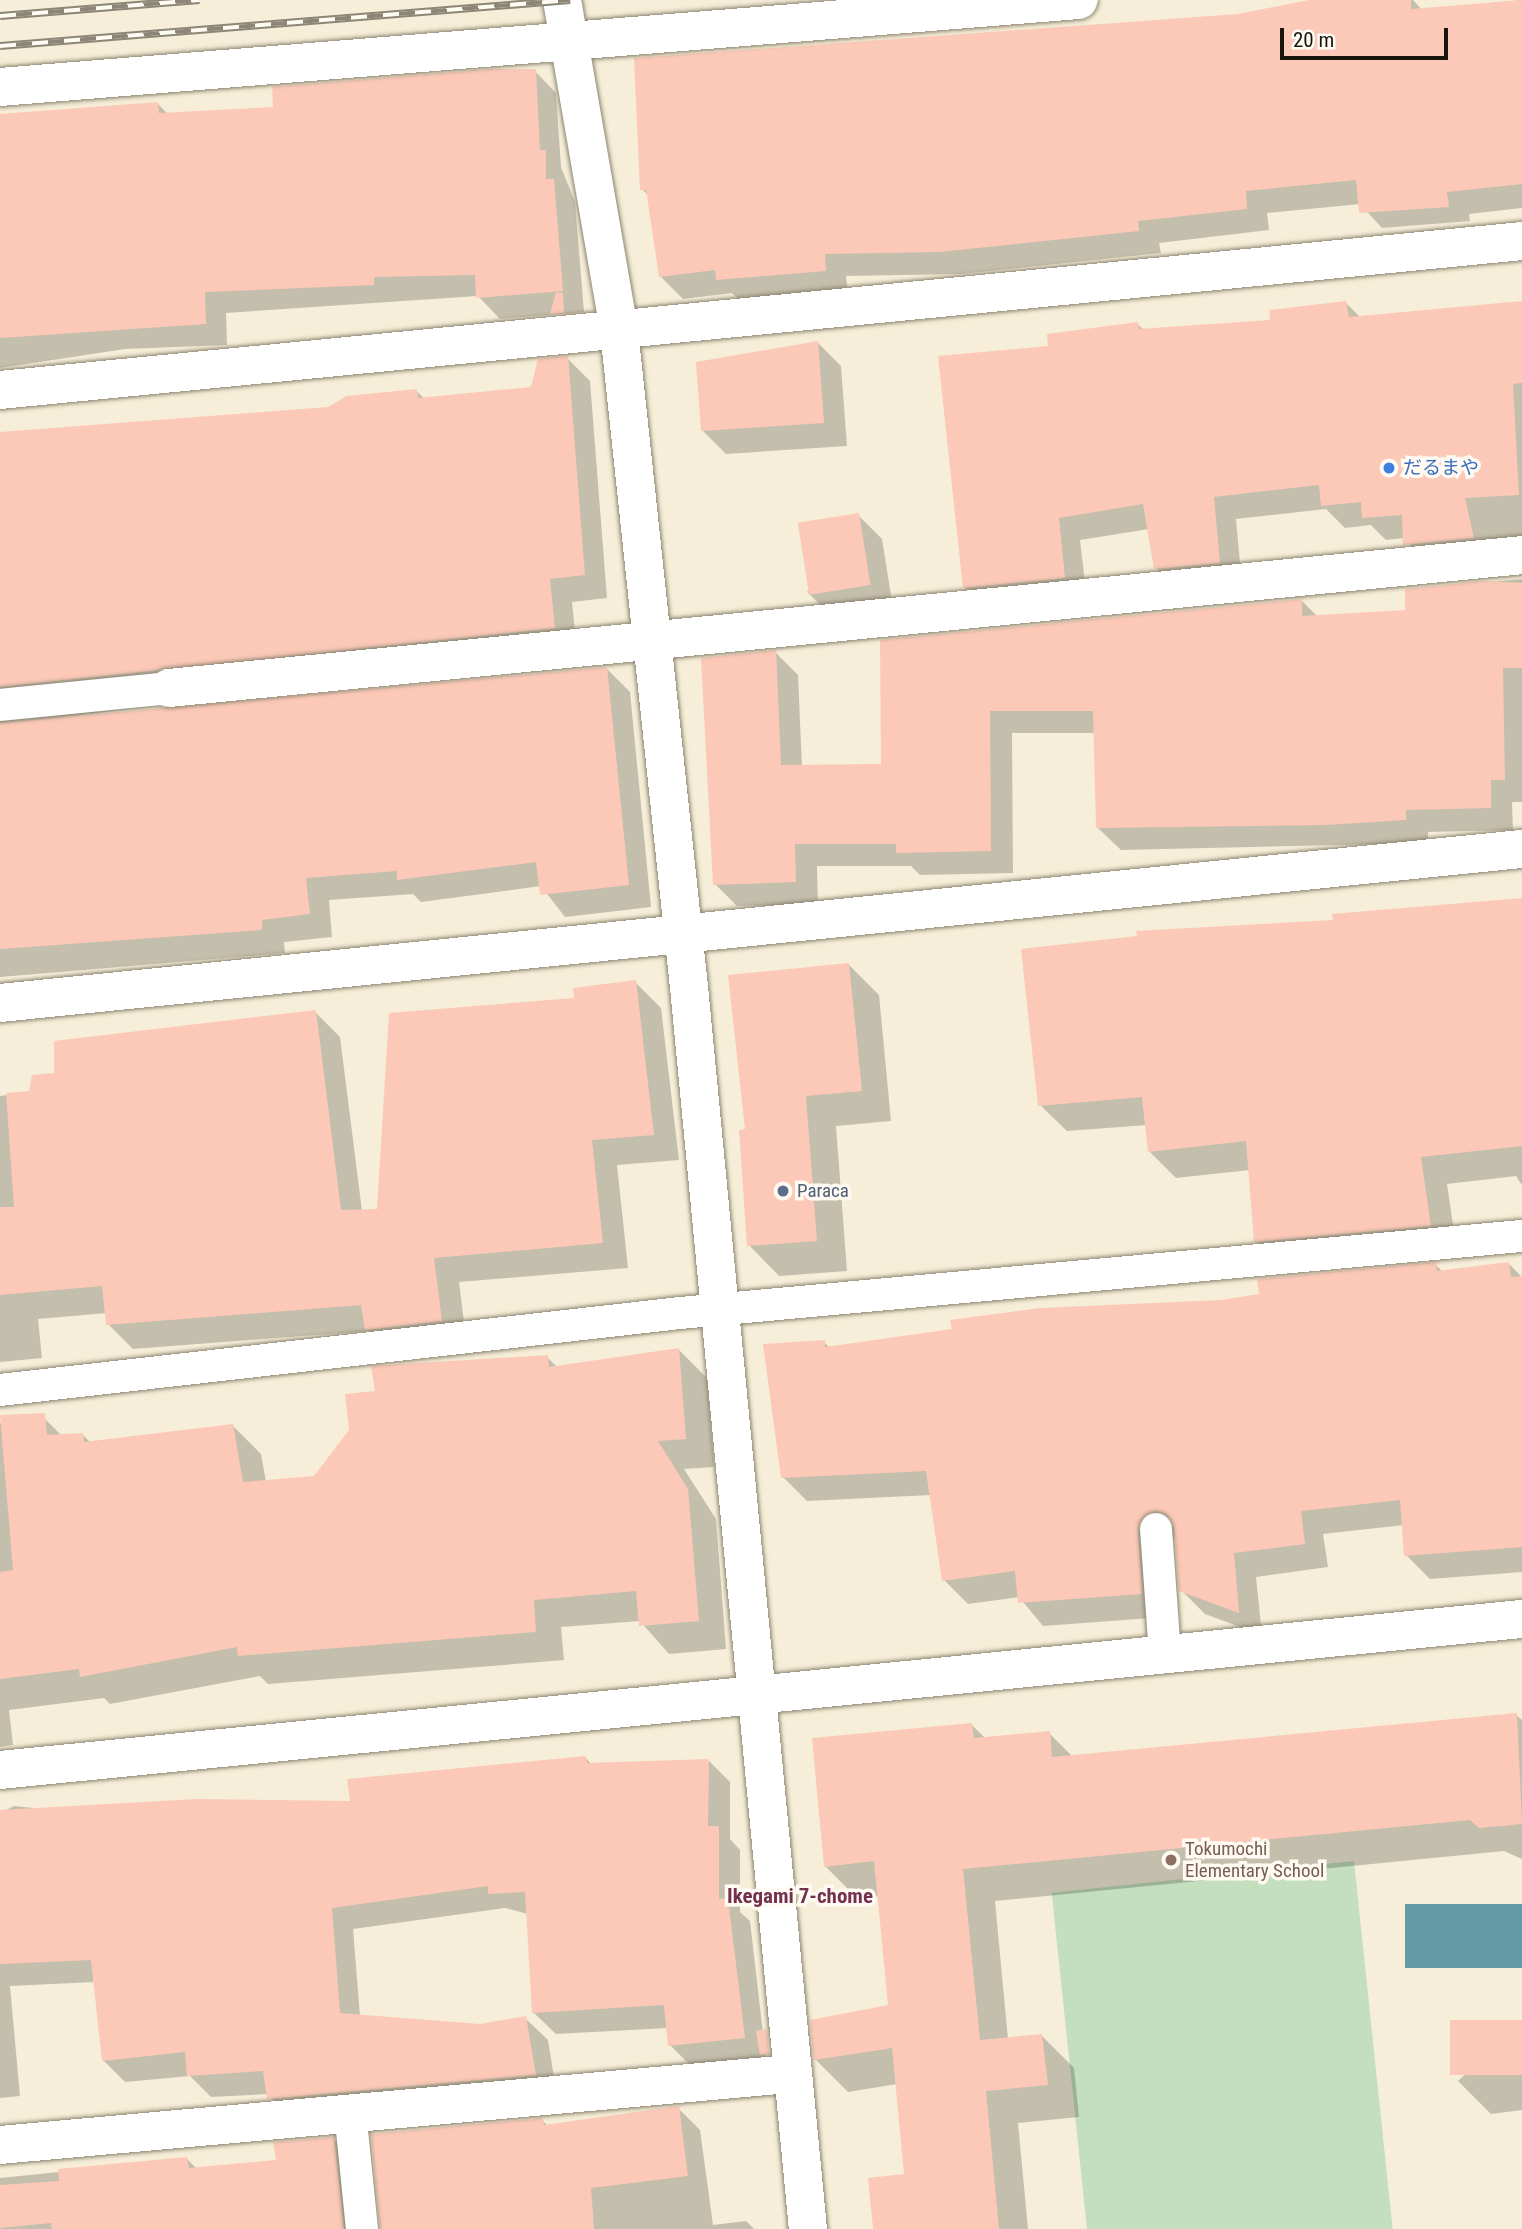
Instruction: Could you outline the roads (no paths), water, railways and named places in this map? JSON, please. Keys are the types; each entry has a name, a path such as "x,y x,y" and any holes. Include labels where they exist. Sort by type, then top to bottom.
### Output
{"street":[{"path":"562,0 619,330 684,934 790,2074 808,2229"},
{"path":"0,88 569,39 1078,0"},
{"path":"0,390 1522,242"},
{"path":"169,688 1522,555"},
{"path":"0,1003 1522,849"},
{"path":"0,1770 1522,1619"},
{"path":"0,2145 350,2111 790,2074"}],"lane":[{"path":"0,705 169,688"},
{"path":"0,1390 721,1311 1522,1236"},
{"path":"1156,1529 1165,1654"},
{"path":"350,2111 362,2229"}],"water":[{"path":"1405,1904 1522,1904 1522,1968 1405,1968"}],"railway":[{"path":"0,16 199,0"},
{"path":"0,46 570,0"}],"place":[{"name":"だるまや","path":"1389,468"},
{"name":"Paraca","path":"783,1191"},
{"name":"Tokumochi Elementary School","path":"1171,1860"}],"district":[{"name":"Ikegami 7-chome","path":"800,1896"}]}
